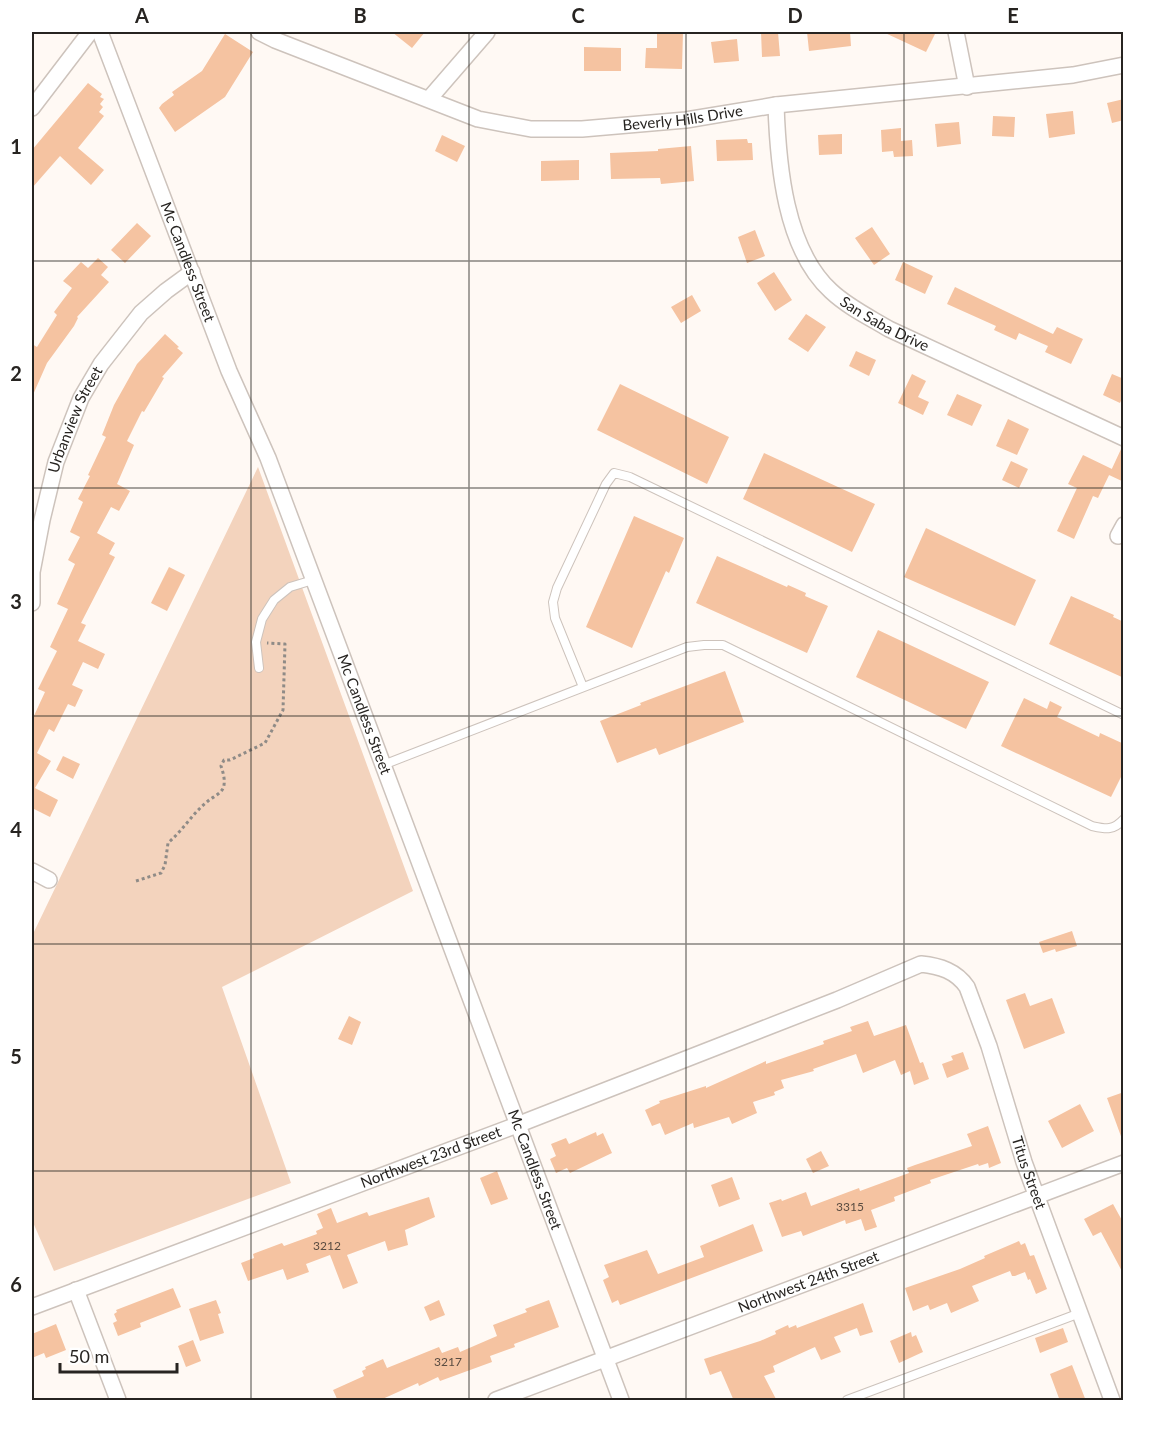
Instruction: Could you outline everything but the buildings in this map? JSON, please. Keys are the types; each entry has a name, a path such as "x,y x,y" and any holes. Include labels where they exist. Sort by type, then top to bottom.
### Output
{"street":[{"path":"32,108 90,32"},
{"name":"Mc Candless Street","path":"100,32 229,372 268,458 621,1401"},
{"name":"Beverly Hills Drive","path":"259,32 478,119 531,129 582,129 686,120 776,105 1073,75 1124,65"},
{"path":"429,99 487,32"},
{"path":"956,32 967,87"},
{"name":"San Saba Drive","path":"776,105 777,140 783,184 798,245 811,269 830,291 852,308 889,329 1124,438"},
{"name":"Urbanview Street","path":"32,603 32,572 44,508 56,462 81,398 101,364 141,313 192,272"},
{"path":"32,871 49,880"},
{"name":"Northwest 23rd Street","path":"32,1307 517,1125 837,1000 921,964 928,965"},
{"name":"Titus Street","path":"928,965 952,972 967,987 989,1046 1024,1162 1112,1401"},
{"name":"Northwest 24th Street","path":"496,1401 1124,1163"},
{"path":"76,1290 117,1401"}],"lane":[{"path":"583,687 555,618 553,602 557,588 606,484 614,473 641,482 1124,715"},
{"path":"259,668 256,642 262,619 274,600 290,587 313,580"},
{"path":"382,765 687,647 723,645 1092,826 1105,829 1117,827 1124,819"},
{"path":"847,1401 1080,1313"}],"path":[{"path":"136,881 161,873 165,865 168,843 204,805 219,794 224,786 221,766 224,760 230,760 265,743 283,710 285,644 256,642"}],"shaded area":[{"path":"258,467 413,891 222,987 291,1183 54,1271 32,1220 32,936"}]}
